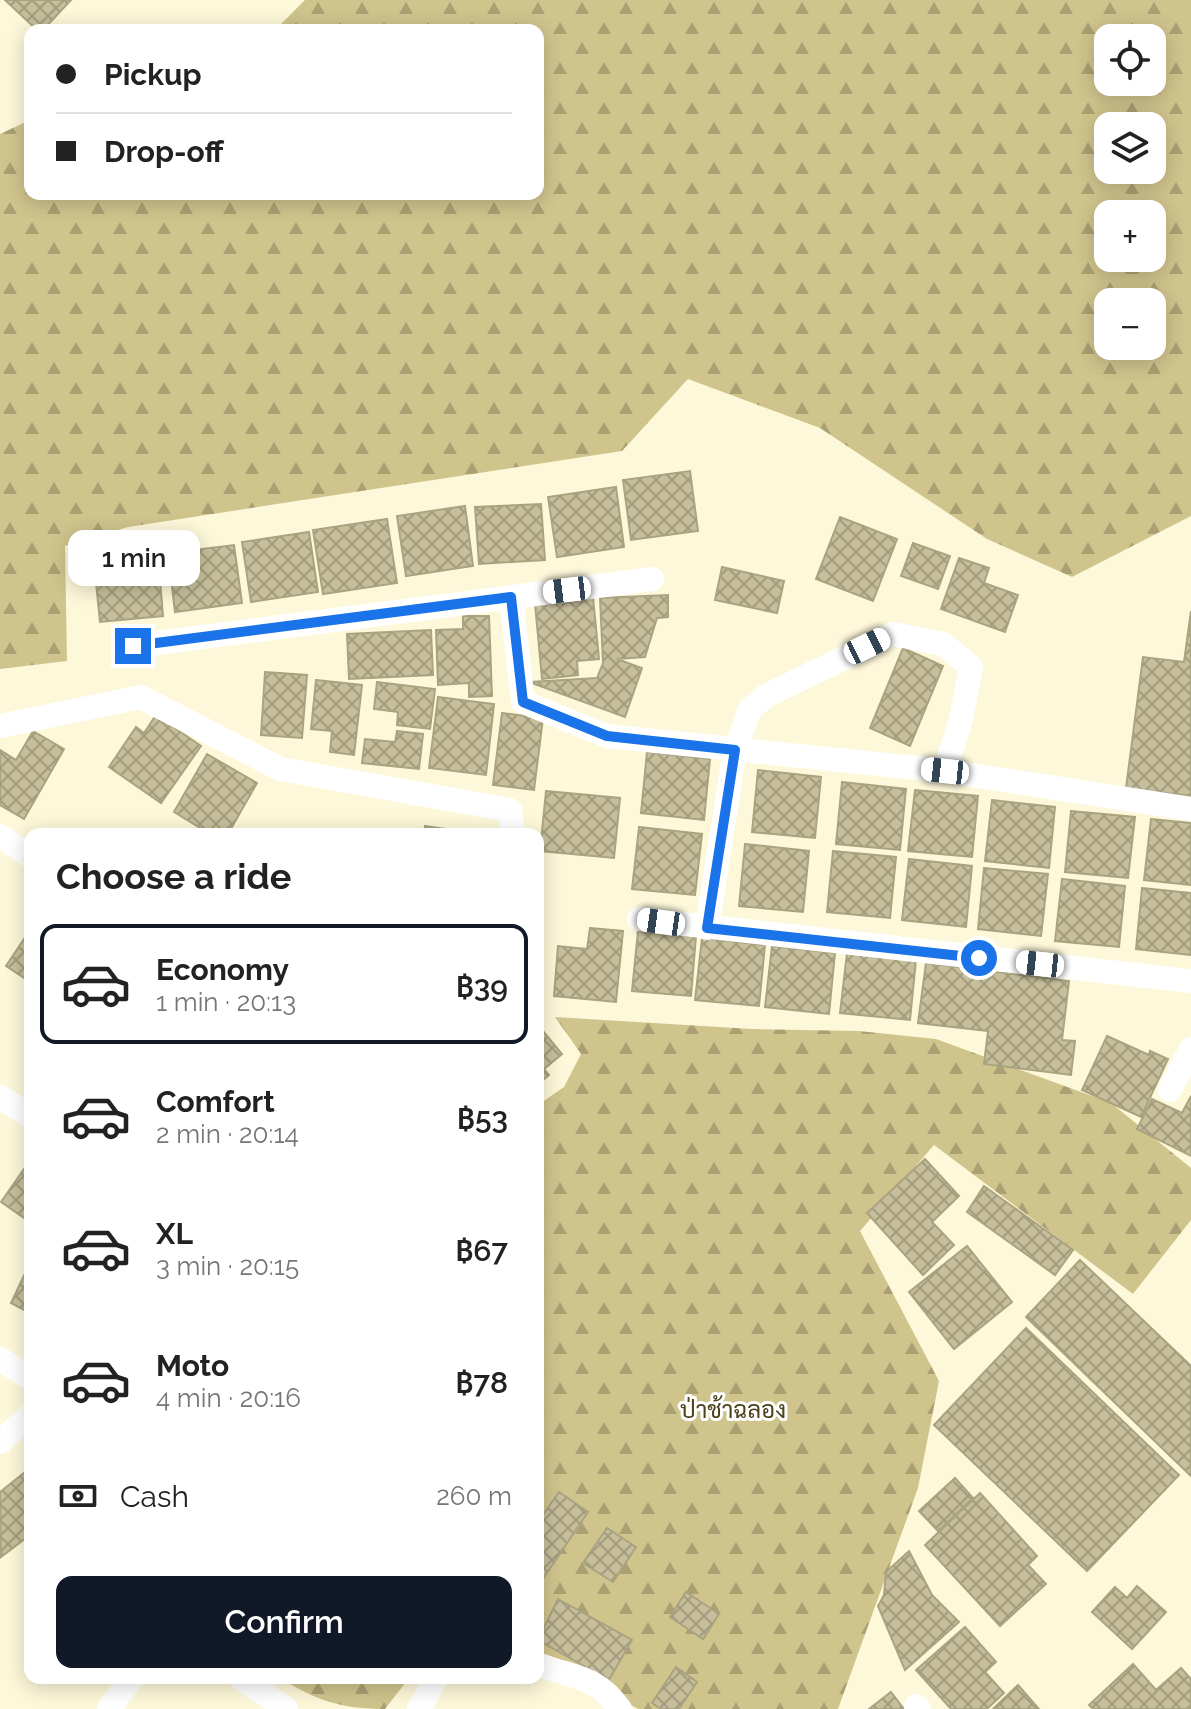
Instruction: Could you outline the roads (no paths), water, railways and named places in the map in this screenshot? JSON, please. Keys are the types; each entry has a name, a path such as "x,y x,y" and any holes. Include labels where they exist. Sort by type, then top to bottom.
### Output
{"street":[{"path":"133,646 652,579"},
{"path":"511,597 523,702 607,736 945,771 1191,809"},
{"path":"707,928 735,750 750,709 766,696 893,634 943,644 971,667 961,719 945,771"},
{"path":"0,726 141,697 280,769 510,810 512,828"},
{"path":"0,836 24,852"},
{"path":"639,919 1191,981"},
{"path":"1170,1090 1191,1049"},
{"path":"0,1097 24,1112"},
{"path":"0,1359 24,1374"},
{"path":"0,1442 24,1420"},
{"path":"544,1666 591,1680 607,1691 620,1709"},
{"path":"109,1709 128,1684"},
{"path":"250,1684 286,1709"},
{"path":"419,1709 433,1684"}],"park label":[{"name":"ป่าช้าฉลอง","path":"733,1410"}]}
